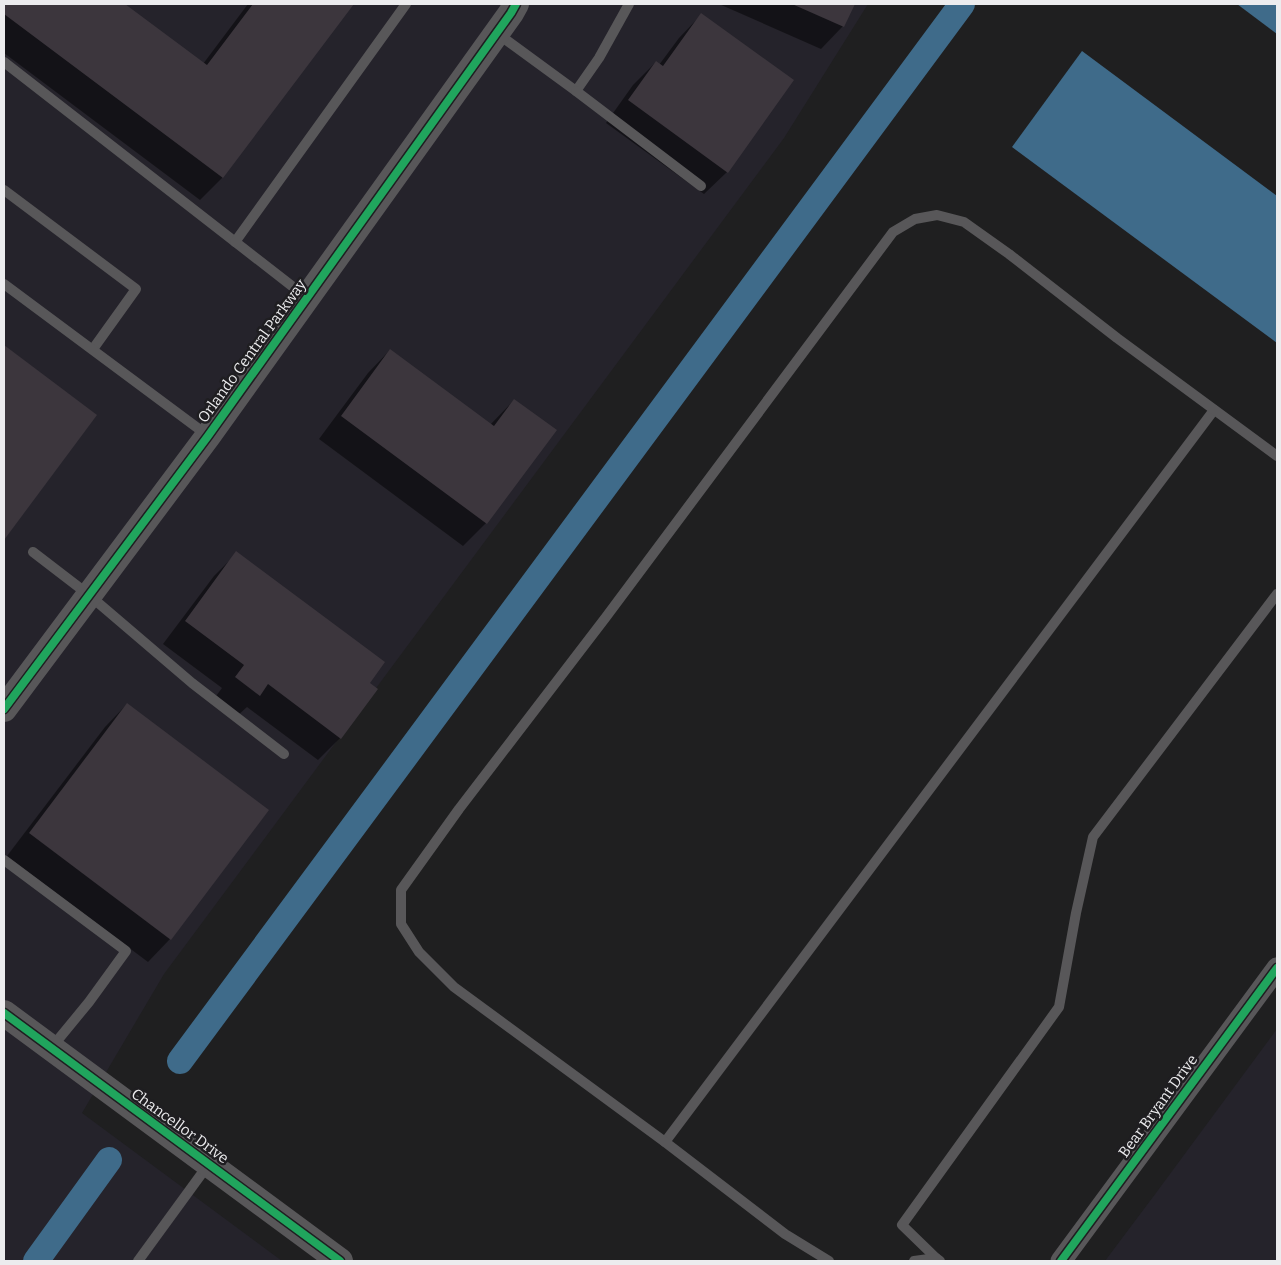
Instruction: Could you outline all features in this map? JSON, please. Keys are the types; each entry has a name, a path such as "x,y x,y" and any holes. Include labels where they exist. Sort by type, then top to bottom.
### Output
{"street":[{"name":"Orlando Central Parkway","path":"4,709 208,436 497,34 516,4"},
{"name":"Bear Bryant Drive","path":"1061,1261 1277,968"},
{"name":"Chancellor Drive","path":"4,1013 340,1261"}],"lane":[{"path":"236,242 406,4"},
{"path":"576,91 599,58 629,4"},
{"path":"497,34 701,186"},
{"path":"4,62 307,298"},
{"path":"4,190 136,289 92,349"},
{"path":"829,1261 785,1234 665,1142 454,987 418,952 401,924 401,890 459,809 606,617 892,232 915,218 937,215 964,222 1277,456"},
{"path":"4,284 208,436"},
{"path":"665,1142 1214,410"},
{"path":"33,552 192,683 284,754"},
{"path":"939,1260 902,1225 1059,1007 1076,914 1093,837 1277,594"},
{"path":"4,860 126,951 89,1002 51,1048"},
{"path":"138,1261 209,1164"},
{"path":"914,1261 939,1260"}],"shaded area":[{"path":"4,4 868,4 784,138 164,974 82,1113 282,1261 4,1261"},
{"path":"1277,1029 1277,1261 1105,1261 1153,1197"}],"water":[{"path":"1237,4 1277,4 1277,34"},
{"path":"1082,51 1277,196 1277,343 1012,147"}],"building":[{"path":"4,4 125,4 207,65 253,4 354,4 223,178 4,14"},
{"path":"792,4 855,4 844,27"},
{"path":"701,13 794,80 728,173 628,100 656,61 663,66"},
{"path":"4,345 97,415 4,540"},
{"path":"390,349 494,426 514,399 557,430 487,524 341,416"},
{"path":"236,551 385,662 370,683 378,689 341,739 268,684 260,696 235,677 244,665 185,621"},
{"path":"127,703 269,810 171,940 29,833"}],"waterway":[{"path":"180,1061 962,4"},
{"path":"36,1261 109,1160"}],"cycle path":[{"path":"4,709 208,436 516,4"},
{"path":"1061,1261 1277,968"},
{"path":"4,1013 340,1261"}]}
